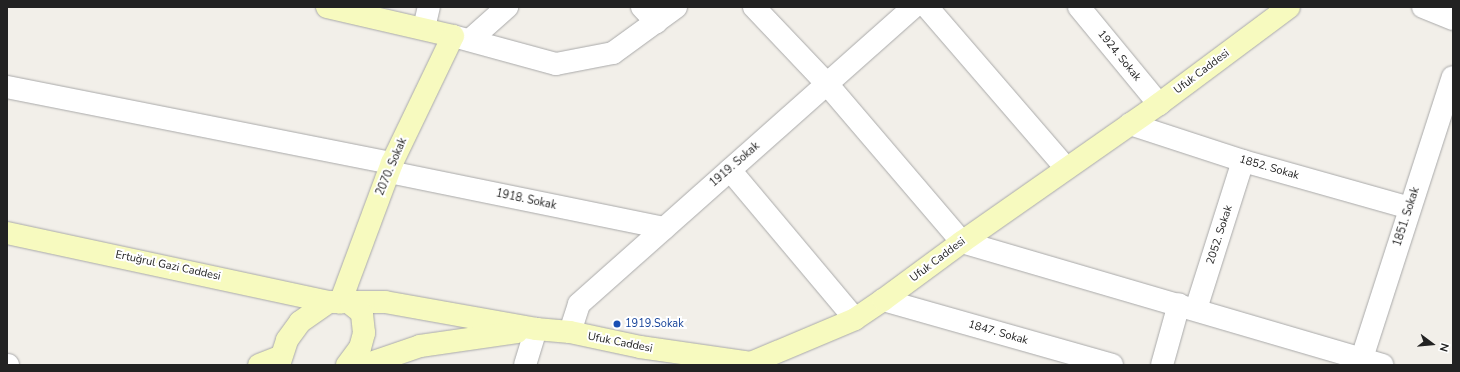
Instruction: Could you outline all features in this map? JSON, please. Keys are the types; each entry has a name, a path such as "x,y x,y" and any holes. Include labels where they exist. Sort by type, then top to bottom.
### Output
{"main road":[{"path":"327,7 424,28 461,38"},
{"name":"Ufuk Caddesi","path":"536,329 570,332 640,347 752,364 855,319 1158,104 1289,7"},
{"name":"2070. Sokak","path":"340,303 391,168 461,38"},
{"name":"Ertuğrul Gazi Caddesi","path":"7,233 340,303"},
{"path":"259,365 280,361 287,340 300,322 340,303 385,302 536,329"},
{"path":"340,303 362,313 364,333 360,348 347,365"},
{"path":"365,365 420,346 536,329"}],"street":[{"path":"424,28 429,7"},
{"path":"461,38 556,64 613,53 649,14 676,7"},
{"path":"754,7 827,84 962,242 1188,306 1326,357 1372,362"},
{"name":"1919. Sokak","path":"570,332 579,304 914,7"},
{"path":"927,7 1066,168"},
{"name":"1924. Sokak","path":"1080,7 1158,104"},
{"path":"1423,7 1453,19"},
{"path":"461,38 499,14"},
{"name":"1851. Sokak","path":"1372,362 1410,208 1453,77"},
{"name":"1918. Sokak","path":"7,87 391,168 664,228"},
{"name":"1852. Sokak","path":"1130,124 1243,161 1410,208"},
{"name":"2052. Sokak","path":"1162,365 1188,306 1243,161"},
{"path":"730,170 855,319"},
{"name":"1847. Sokak","path":"883,300 1112,365"},
{"path":"526,365 536,329"}],"place":[{"name":"1919.Sokak","path":"617,324"}]}
